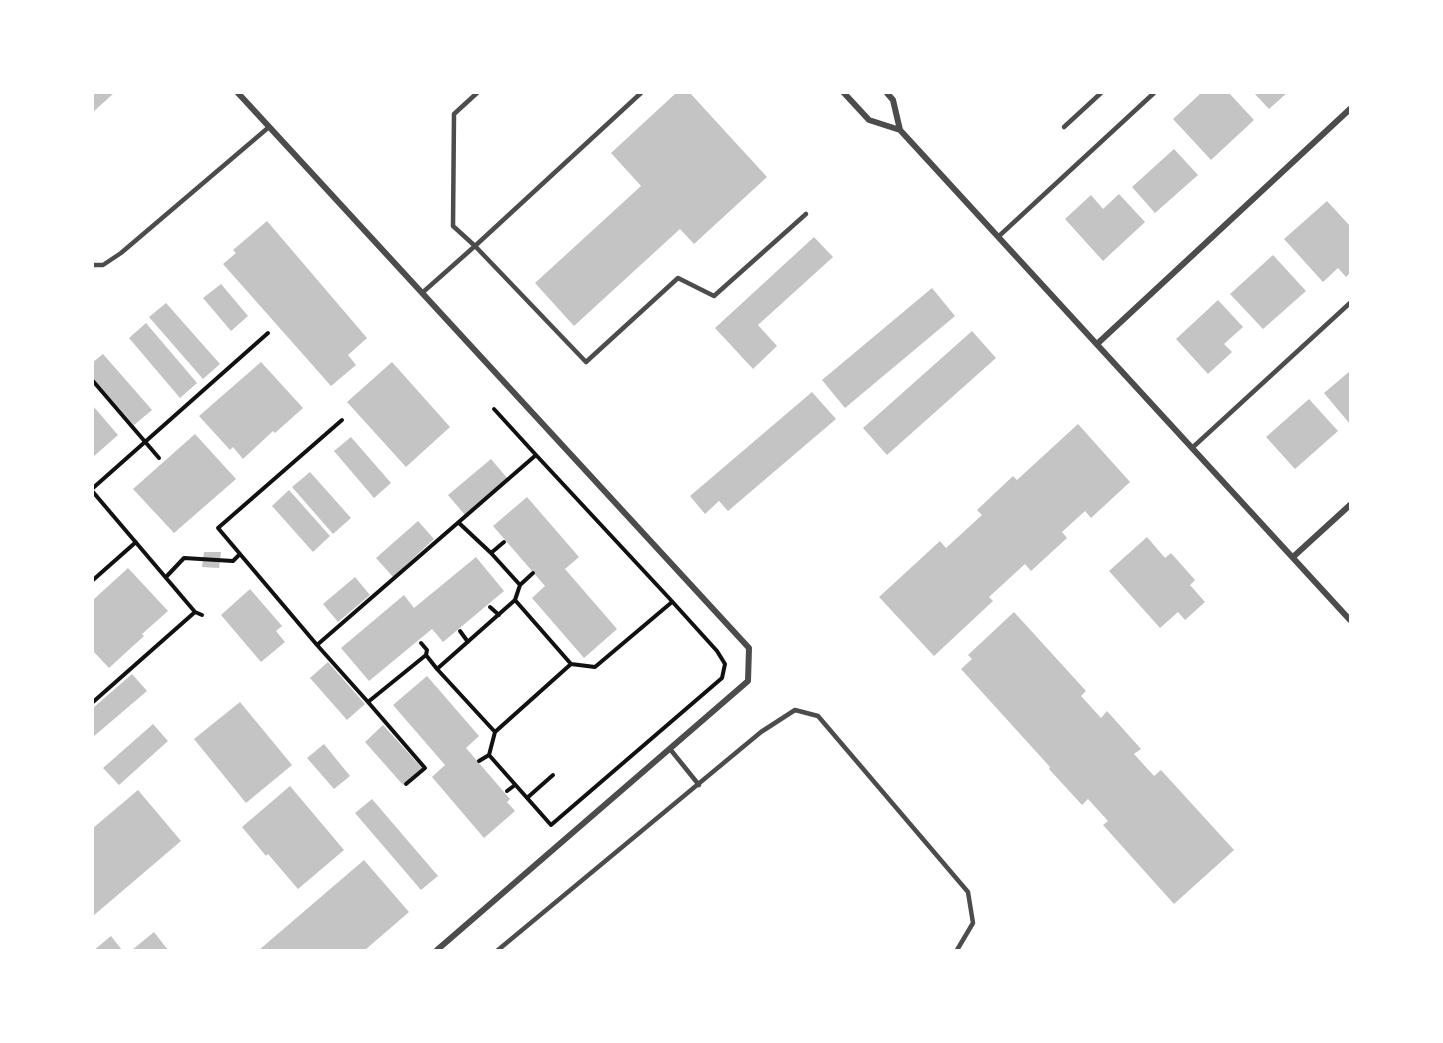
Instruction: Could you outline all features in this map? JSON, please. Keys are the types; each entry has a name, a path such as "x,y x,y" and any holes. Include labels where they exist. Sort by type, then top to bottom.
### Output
{"street":[{"path":"238,93 749,648 748,681 437,950"},
{"path":"844,93 869,120 900,130"},
{"path":"887,93 893,100 900,130 1350,620"},
{"path":"1096,344 1350,109"},
{"path":"1293,557 1350,505"}],"lane":[{"path":"477,93 454,114 453,226 586,362 678,278 714,297 806,214"},
{"path":"422,293 641,93"},
{"path":"1064,127 1101,93"},
{"path":"998,237 1154,93"},
{"path":"93,265 103,265 121,254 269,126"},
{"path":"1192,448 1350,303"},
{"path":"498,950 761,732 795,710 818,716 968,892 973,923 957,950"},
{"path":"670,749 699,785"}],"path":[{"path":"202,615 195,612 93,490 268,333"},
{"path":"93,381 159,458"},
{"path":"489,755 551,825 722,678 725,664 717,651 494,409"},
{"path":"342,420 218,528 425,768 406,784"},
{"path":"317,645 536,455"},
{"path":"459,523 520,585"},
{"path":"93,580 136,542"},
{"path":"491,553 504,542"},
{"path":"166,577 184,558 233,561 240,554"},
{"path":"437,669 515,600 520,585 533,573"},
{"path":"515,600 571,664 595,668 672,602"},
{"path":"490,606 499,615"},
{"path":"93,702 195,612"},
{"path":"460,631 468,642"},
{"path":"368,702 426,656 427,650 421,643"},
{"path":"426,656 495,732"},
{"path":"479,761 489,755 495,732 571,664"},
{"path":"527,798 553,775"},
{"path":"507,791 515,784"}],"building":[{"path":"93,93 114,93 93,112"},
{"path":"676,93 690,93 767,177 694,244 680,229 574,326 535,283 641,186 611,153"},
{"path":"1201,93 1229,93 1254,120 1211,160 1173,119"},
{"path":"1254,93 1287,93 1269,109"},
{"path":"1174,149 1198,175 1155,213 1132,187"},
{"path":"1119,194 1145,222 1103,261 1065,219 1091,195 1103,209"},
{"path":"1327,201 1350,226 1350,273 1346,277 1338,268 1323,282 1284,239"},
{"path":"267,221 367,338 348,355 356,365 331,386 223,264 236,253 233,250"},
{"path":"814,237 833,257 758,325 777,346 753,369 715,328"},
{"path":"1273,255 1306,291 1263,329 1230,294"},
{"path":"221,284 248,316 231,331 203,298"},
{"path":"932,288 955,316 845,408 822,380"},
{"path":"1218,300 1243,327 1224,344 1232,352 1208,374 1176,339"},
{"path":"166,303 220,364 203,379 149,317"},
{"path":"146,323 197,383 180,398 129,338"},
{"path":"972,331 996,358 887,455 863,428"},
{"path":"103,354 152,410 134,425 93,378 93,362"},
{"path":"261,362 303,408 275,433 273,431 243,459 233,447 230,450 199,416"},
{"path":"392,362 450,427 406,467 347,402"},
{"path":"1350,371 1350,424 1324,393"},
{"path":"812,392 836,419 728,511 719,501 705,514 690,496"},
{"path":"1309,399 1338,431 1295,469 1266,437"},
{"path":"93,406 118,435 93,457"},
{"path":"1078,424 1130,482 1091,518 1085,511 1062,532 1067,538 1031,571 1025,564 989,597 993,601 934,656 879,597 940,541 946,548 982,515 977,510 1013,476 1017,480"},
{"path":"195,434 236,479 174,533 133,489"},
{"path":"351,437 391,483 374,498 334,451"},
{"path":"491,459 508,479 465,515 448,495"},
{"path":"310,472 351,518 333,534 292,487"},
{"path":"289,490 330,536 313,552 272,506"},
{"path":"527,497 579,557 565,569 617,629 584,658 532,598 545,586 493,526"},
{"path":"418,521 434,539 393,577 376,558"},
{"path":"1147,537 1165,558 1171,553 1195,580 1190,585 1205,602 1185,620 1178,612 1160,628 1109,571"},
{"path":"204,552 221,552 219,568 202,567"},
{"path":"476,557 504,591 443,642 432,629 369,681 341,648 404,595 414,608"},
{"path":"128,568 168,611 109,668 93,651 93,600"},
{"path":"355,577 370,595 338,622 323,604"},
{"path":"250,589 282,626 276,631 285,642 261,662 221,615"},
{"path":"1014,612 1086,691 1081,696 1101,718 1107,711 1141,749 1134,754 1154,776 1161,770 1234,850 1174,904 1103,825 1108,821 1088,799 1082,805 961,669 972,659 968,655"},
{"path":"328,662 365,704 347,720 310,678"},
{"path":"132,674 147,691 93,737 93,708"},
{"path":"427,676 479,736 466,748 510,799 507,802 515,811 484,838 432,777 445,765 393,705"},
{"path":"240,702 292,765 246,803 194,739"},
{"path":"153,724 168,741 119,785 103,768"},
{"path":"383,725 422,768 403,785 365,742"},
{"path":"324,744 350,776 334,789 307,758"},
{"path":"290,786 344,850 298,889 242,827"},
{"path":"138,790 181,841 93,916 93,828"},
{"path":"372,799 438,876 421,890 355,813"},
{"path":"364,860 409,912 365,950 259,950"},
{"path":"154,932 168,950 132,950"},
{"path":"111,936 122,950 94,950"}]}
